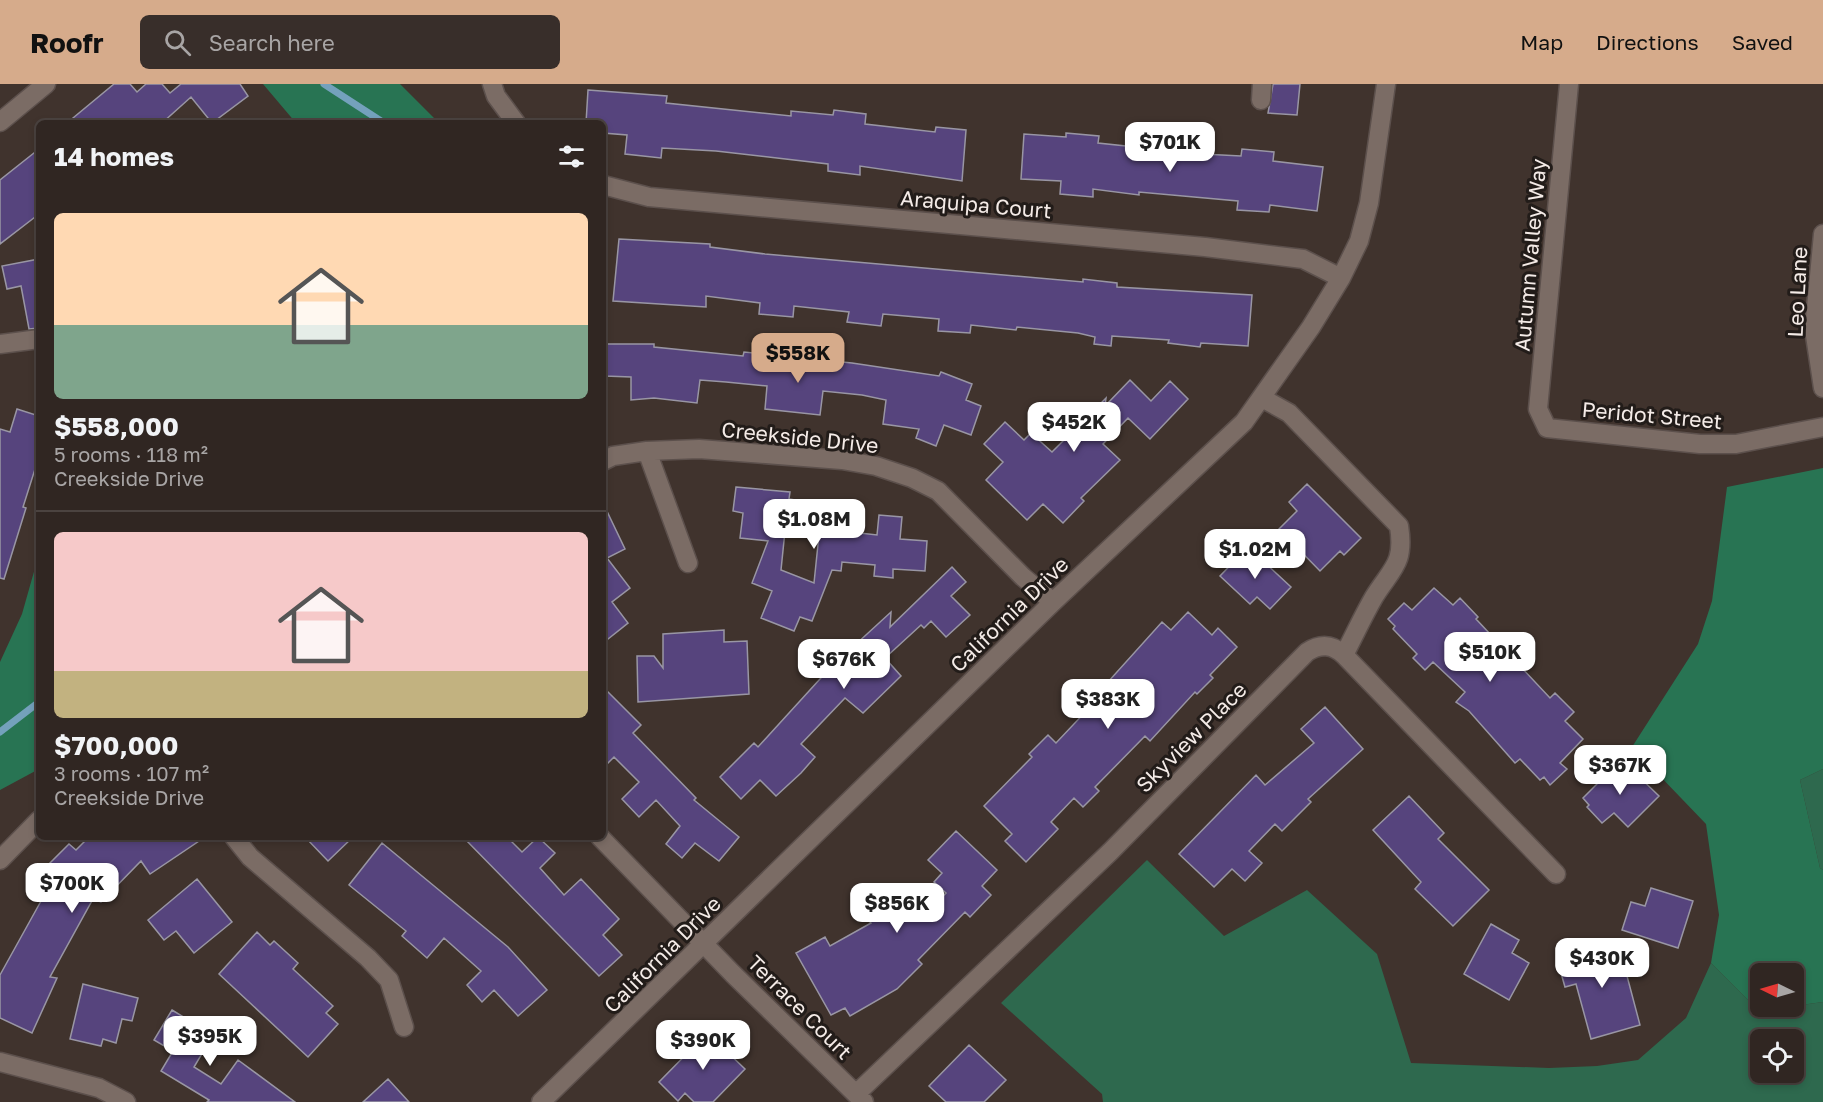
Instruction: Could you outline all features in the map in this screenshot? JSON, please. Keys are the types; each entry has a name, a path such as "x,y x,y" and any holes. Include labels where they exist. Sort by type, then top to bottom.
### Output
{"street":[{"path":"0,122 46,84"},
{"path":"492,84 496,96 514,120"},
{"name":"California Drive","path":"541,1102 1053,602 1244,422 1341,278 1359,241 1369,203 1386,84"},
{"name":"Autumn Valley Way","path":"1547,428 1538,409 1569,84"},
{"name":"Araquipa Court","path":"606,185 649,197 1205,247 1303,259 1341,278"},
{"name":"Leo Lane","path":"1823,234 1814,329 1823,388"},
{"path":"0,344 36,339"},
{"path":"1262,398 1289,413 1399,526 1402,543 1396,568 1375,596 1344,655 1556,874"},
{"name":"Peridot Street","path":"1547,428 1700,444 1736,444 1823,427"},
{"name":"Creekside Drive","path":"606,459 648,451 699,449 842,460 876,466 912,478 938,491 1023,577 1053,602"},
{"path":"648,451 688,563"},
{"name":"Skyview Place","path":"860,1098 1110,852 1307,652 1326,646 1344,655"},
{"path":"0,860 36,823"},
{"path":"236,840 250,857 368,958 389,980 404,1026"},
{"name":"Terrace Court","path":"603,840 705,942 733,974 860,1098"},
{"path":"0,1062 99,1088 126,1102"}],"green space":[{"path":"263,84 400,84 436,120 293,120"},
{"path":"1823,468 1823,769 1800,780 1820,868 1823,870 1823,1002 1804,1005 1804,963 1750,963 1750,1002 1711,963 1719,915 1706,824 1632,747 1698,644 1712,601 1727,487"},
{"path":"36,565 36,771 0,790 0,662 22,614"},
{"path":"1823,769 1823,870 1820,868 1800,780"},
{"path":"1147,860 1224,936 1307,890 1377,954 1411,1063 1549,1068 1597,1066 1638,1060 1686,1018 1711,963 1750,1002 1750,1017 1804,1017 1804,1005 1823,1002 1823,1102 1103,1102 1102,1094 1001,1003"}],"building":[{"path":"114,84 130,84 137,92 146,84 162,84 170,93 181,84 240,84 248,96 216,120 210,120 191,97 165,120 71,120"},
{"path":"1273,84 1300,84 1297,115 1268,113"},
{"path":"588,90 667,96 666,103 791,116 791,111 833,115 834,110 866,114 865,124 935,132 936,127 966,130 962,181 860,166 860,175 828,171 828,164 716,151 662,148 661,158 625,154 627,135 606,133 606,120 586,120"},
{"path":"1066,133 1099,136 1098,143 1202,154 1241,156 1242,149 1274,152 1273,161 1323,167 1317,211 1270,205 1269,212 1237,210 1238,201 1139,192 1139,195 1093,189 1093,197 1060,194 1061,181 1021,179 1024,134 1066,137"},
{"path":"36,151 36,216 0,244 0,180"},
{"path":"619,239 710,244 710,247 765,254 1083,282 1083,279 1117,283 1117,287 1252,295 1248,346 1201,343 1200,347 1168,343 1169,340 1112,336 1111,346 1094,344 1095,337 1078,333 1017,327 1016,330 971,325 970,333 938,331 939,319 883,314 881,326 847,322 849,312 794,306 793,317 759,314 760,303 706,296 706,307 613,301"},
{"path":"36,260 36,328 29,329 21,286 7,289 2,266"},
{"path":"606,344 654,344 654,347 743,356 744,352 852,363 939,376 941,372 972,384 966,400 981,406 971,435 944,425 936,446 916,438 919,429 883,424 886,400 823,391 820,415 765,409 767,386 700,380 697,403 654,398 631,400 631,377 606,376"},
{"path":"1130,380 1151,401 1170,381 1188,399 1150,439 1128,418 1103,444 1120,460 1081,498 1084,501 1063,523 1043,504 1027,520 986,480 1003,462 984,444 1005,422 1024,440 1031,433 1052,452 1106,398 1105,406"},
{"path":"17,409 36,415 36,466 23,507 26,508 4,579 0,578 0,429 10,432"},
{"path":"1307,484 1361,538 1344,555 1340,551 1320,571 1279,529 1297,511 1289,502"},
{"path":"736,487 790,492 789,499 801,501 801,504 844,509 842,531 877,535 879,515 902,517 900,539 927,541 925,571 893,569 893,578 874,576 875,565 842,562 841,571 832,570 812,621 800,617 794,631 761,618 772,591 752,583 768,541 740,538 743,513 733,511","holes":["786,521 820,525 814,583 781,570"]},
{"path":"606,509 625,549 607,558 630,588 612,602 628,623 606,641"},
{"path":"1248,547 1291,587 1270,609 1257,597 1250,604 1220,576"},
{"path":"952,567 966,582 951,596 970,615 946,637 931,621 924,628 921,625 885,658 901,676 863,713 845,698 801,744 815,757 801,773 776,796 760,780 741,799 720,777 754,743 758,747 830,668 891,612 890,627"},
{"path":"1434,588 1453,605 1460,598 1478,617 1476,619 1550,698 1555,693 1574,712 1565,721 1583,739 1560,763 1567,769 1550,785 1544,777 1540,780 1520,759 1515,763 1469,711 1456,702 1465,692 1433,662 1425,670 1413,658 1417,654 1393,629 1395,626 1388,619 1404,603 1412,610"},
{"path":"1188,612 1212,635 1218,628 1237,647 1210,675 1213,678 1197,694 1195,692 1150,741 1145,736 1095,787 1099,791 1083,807 1074,798 1051,822 1058,829 1026,862 1005,841 1012,834 984,806 1032,757 1029,754 1048,735 1056,743 1092,705 1089,703 1162,622 1171,630"},
{"path":"724,630 724,642 747,641 749,694 638,702 637,656 654,656 663,668 663,634"},
{"path":"606,690 641,725 633,733 696,798 694,800 739,837 719,861 695,843 682,858 666,844 680,826 656,800 639,817 622,799 639,782 614,757 606,765"},
{"path":"1325,707 1363,749 1308,799 1311,802 1282,831 1275,824 1249,851 1262,863 1245,881 1232,869 1214,887 1179,854 1256,775 1265,785 1314,743 1301,729"},
{"path":"1616,765 1625,772 1629,767 1659,796 1628,827 1614,813 1602,823 1587,807 1589,805 1583,798"},
{"path":"1409,796 1444,833 1438,839 1489,890 1453,926 1415,889 1421,882 1373,830"},
{"path":"956,831 997,870 982,886 991,895 970,917 965,912 918,960 922,964 897,989 850,1016 845,1008 831,1015 796,953 825,937 830,946 871,923 864,916 891,888 921,919 946,893 934,882 942,873 928,860"},
{"path":"86,840 201,840 150,874 141,861 101,902 93,899 50,977 57,978 32,1033 0,1018 0,975 56,874 47,866 69,844 76,850"},
{"path":"308,840 350,840 328,861"},
{"path":"466,840 510,840 522,852 535,840 541,840 555,853 540,868 564,895 581,879 619,919 603,935 622,955 599,976"},
{"path":"382,843 508,947 547,990 518,1016 494,990 482,1002 467,985 481,971 444,938 427,958 402,936 406,931 349,885"},
{"path":"197,879 232,922 194,953 176,931 164,940 148,920"},
{"path":"1651,888 1693,901 1678,948 1622,930 1631,902 1645,906"},
{"path":"1491,924 1519,940 1512,953 1529,963 1509,1000 1464,974"},
{"path":"257,932 270,945 274,941 298,963 293,969 333,1006 326,1013 338,1024 308,1057 219,974"},
{"path":"1618,942 1640,1025 1591,1039 1576,984 1565,987 1557,959"},
{"path":"83,984 138,998 132,1021 122,1019 116,1043 103,1039 101,1046 70,1039"},
{"path":"172,1010 213,1035 194,1067 221,1084 238,1060 295,1102 207,1102 209,1100 161,1071 173,1051 154,1040"},
{"path":"712,1028 725,1041 720,1045 745,1069 713,1102 694,1102 685,1093 678,1101 659,1082"},
{"path":"969,1045 1006,1080 984,1102 946,1102 929,1086"},
{"path":"388,1079 409,1102 363,1102"}],"waterway":[{"path":"324,84 379,120"},
{"path":"0,732 36,704"}]}
